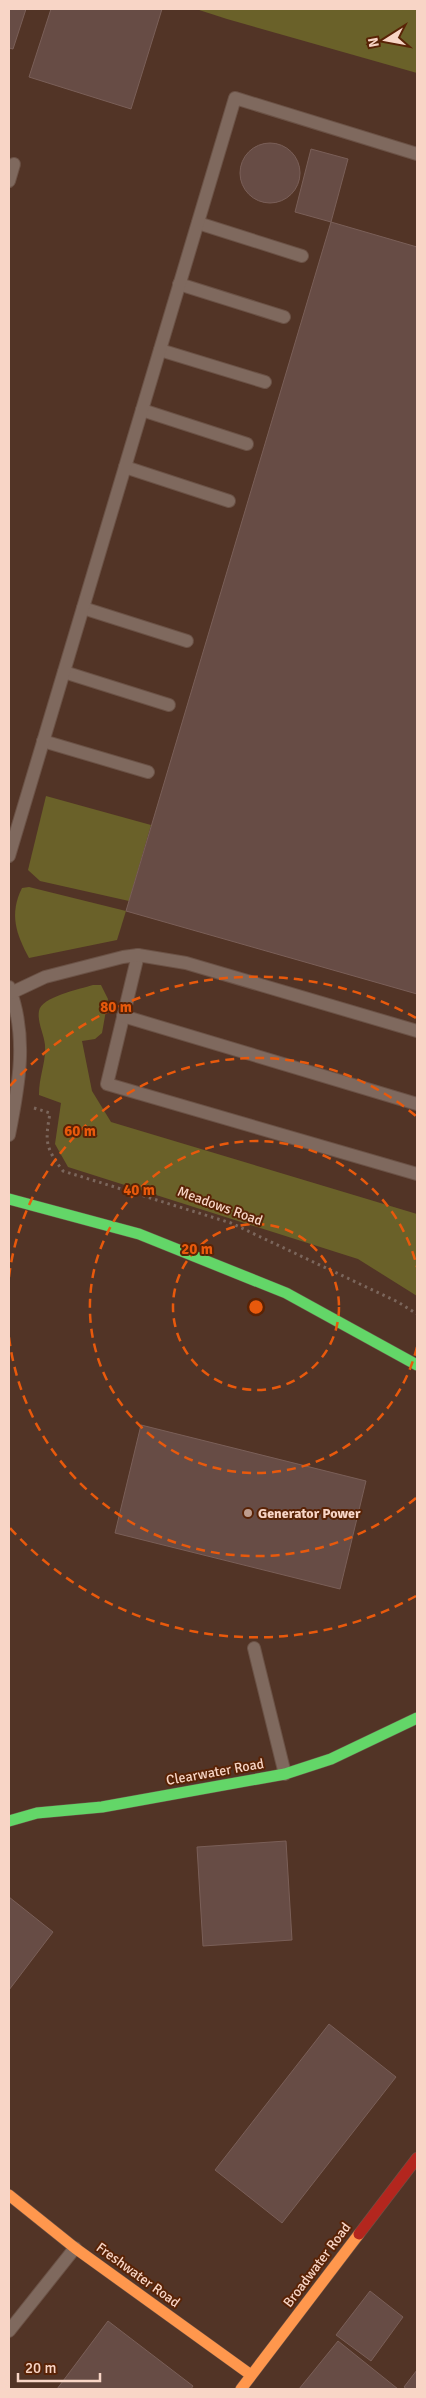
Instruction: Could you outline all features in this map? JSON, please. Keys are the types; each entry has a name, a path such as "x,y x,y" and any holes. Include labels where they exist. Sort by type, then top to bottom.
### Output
{"street":[{"path":"9,1199 139,1234 286,1294 417,1365"},
{"name":"Clearwater Road","path":"9,1821 37,1813 102,1807 285,1774 332,1759 417,1718"},
{"name":"Broadwater Road","path":"241,2389 417,2158"},
{"name":"Freshwater Road","path":"9,2195 75,2248 251,2376"}],"lane":[{"path":"9,856 235,98 417,154"},
{"path":"9,181 14,164"},
{"path":"198,223 302,256"},
{"path":"180,284 284,317"},
{"path":"160,350 265,382"},
{"path":"142,410 247,444"},
{"path":"125,467 229,501"},
{"path":"83,608 188,641"},
{"path":"64,672 169,705"},
{"path":"43,741 148,772"},
{"path":"138,956 107,1084 417,1174"},
{"path":"9,1135 21,1067 21,1041 10,990 45,977 123,957 138,956 186,962 417,1030"},
{"path":"123,1016 417,1104"},
{"path":"254,1648 285,1774"},
{"path":"9,2331 75,2248"}],"path":[{"name":"Meadows Road","path":"29,1107 50,1113 46,1138 51,1156 63,1171 231,1223 398,1302 417,1314"}],"shaded area":[{"path":"196,9 417,9 417,73 227,19"},
{"path":"46,796 151,825 129,901 40,881 28,870"},
{"path":"29,887 126,911 117,940 29,958 18,932 15,915 18,897 22,888"},
{"path":"93,985 101,985 108,999 102,1033 95,1039 82,1041 92,1091 111,1122 417,1214 417,1296 358,1259 68,1167 55,1144 61,1103 39,1095 45,1045 39,1011 41,1006 54,998"}],"building":[{"path":"9,9 26,9 13,49 9,48"},
{"path":"51,9 162,9 131,109 29,77"},
{"path":"270,143 286,148 291,152 295,157 300,173 295,189 291,194 286,198 270,203 254,198 249,194 245,189 240,173 245,157 249,152 254,148"},
{"path":"311,149 348,159 331,222 295,212"},
{"path":"331,222 417,247 417,994 126,911"},
{"path":"141,1425 366,1481 340,1589 115,1533"},
{"path":"286,1841 292,1940 203,1946 197,1847"},
{"path":"9,1897 53,1932 9,1990"},
{"path":"329,2024 396,2077 282,2223 215,2170"},
{"path":"370,2291 403,2317 371,2361 336,2335"},
{"path":"108,2321 193,2386 191,2389 57,2389"},
{"path":"338,2341 398,2389 299,2389"},
{"path":"417,2370 417,2389 407,2389 404,2387"}],"traffic: fast":[{"path":"9,1199 139,1234 286,1293 417,1365"},
{"path":"9,1821 37,1813 102,1807 285,1774 331,1759 417,1718"}],"traffic: slow":[{"path":"9,2195 75,2248 251,2375"},
{"path":"241,2389 359,2234"}],"traffic: jam":[{"path":"359,2234 417,2158"}],"place":[{"name":"Generator Power","path":"248,1513"}]}
